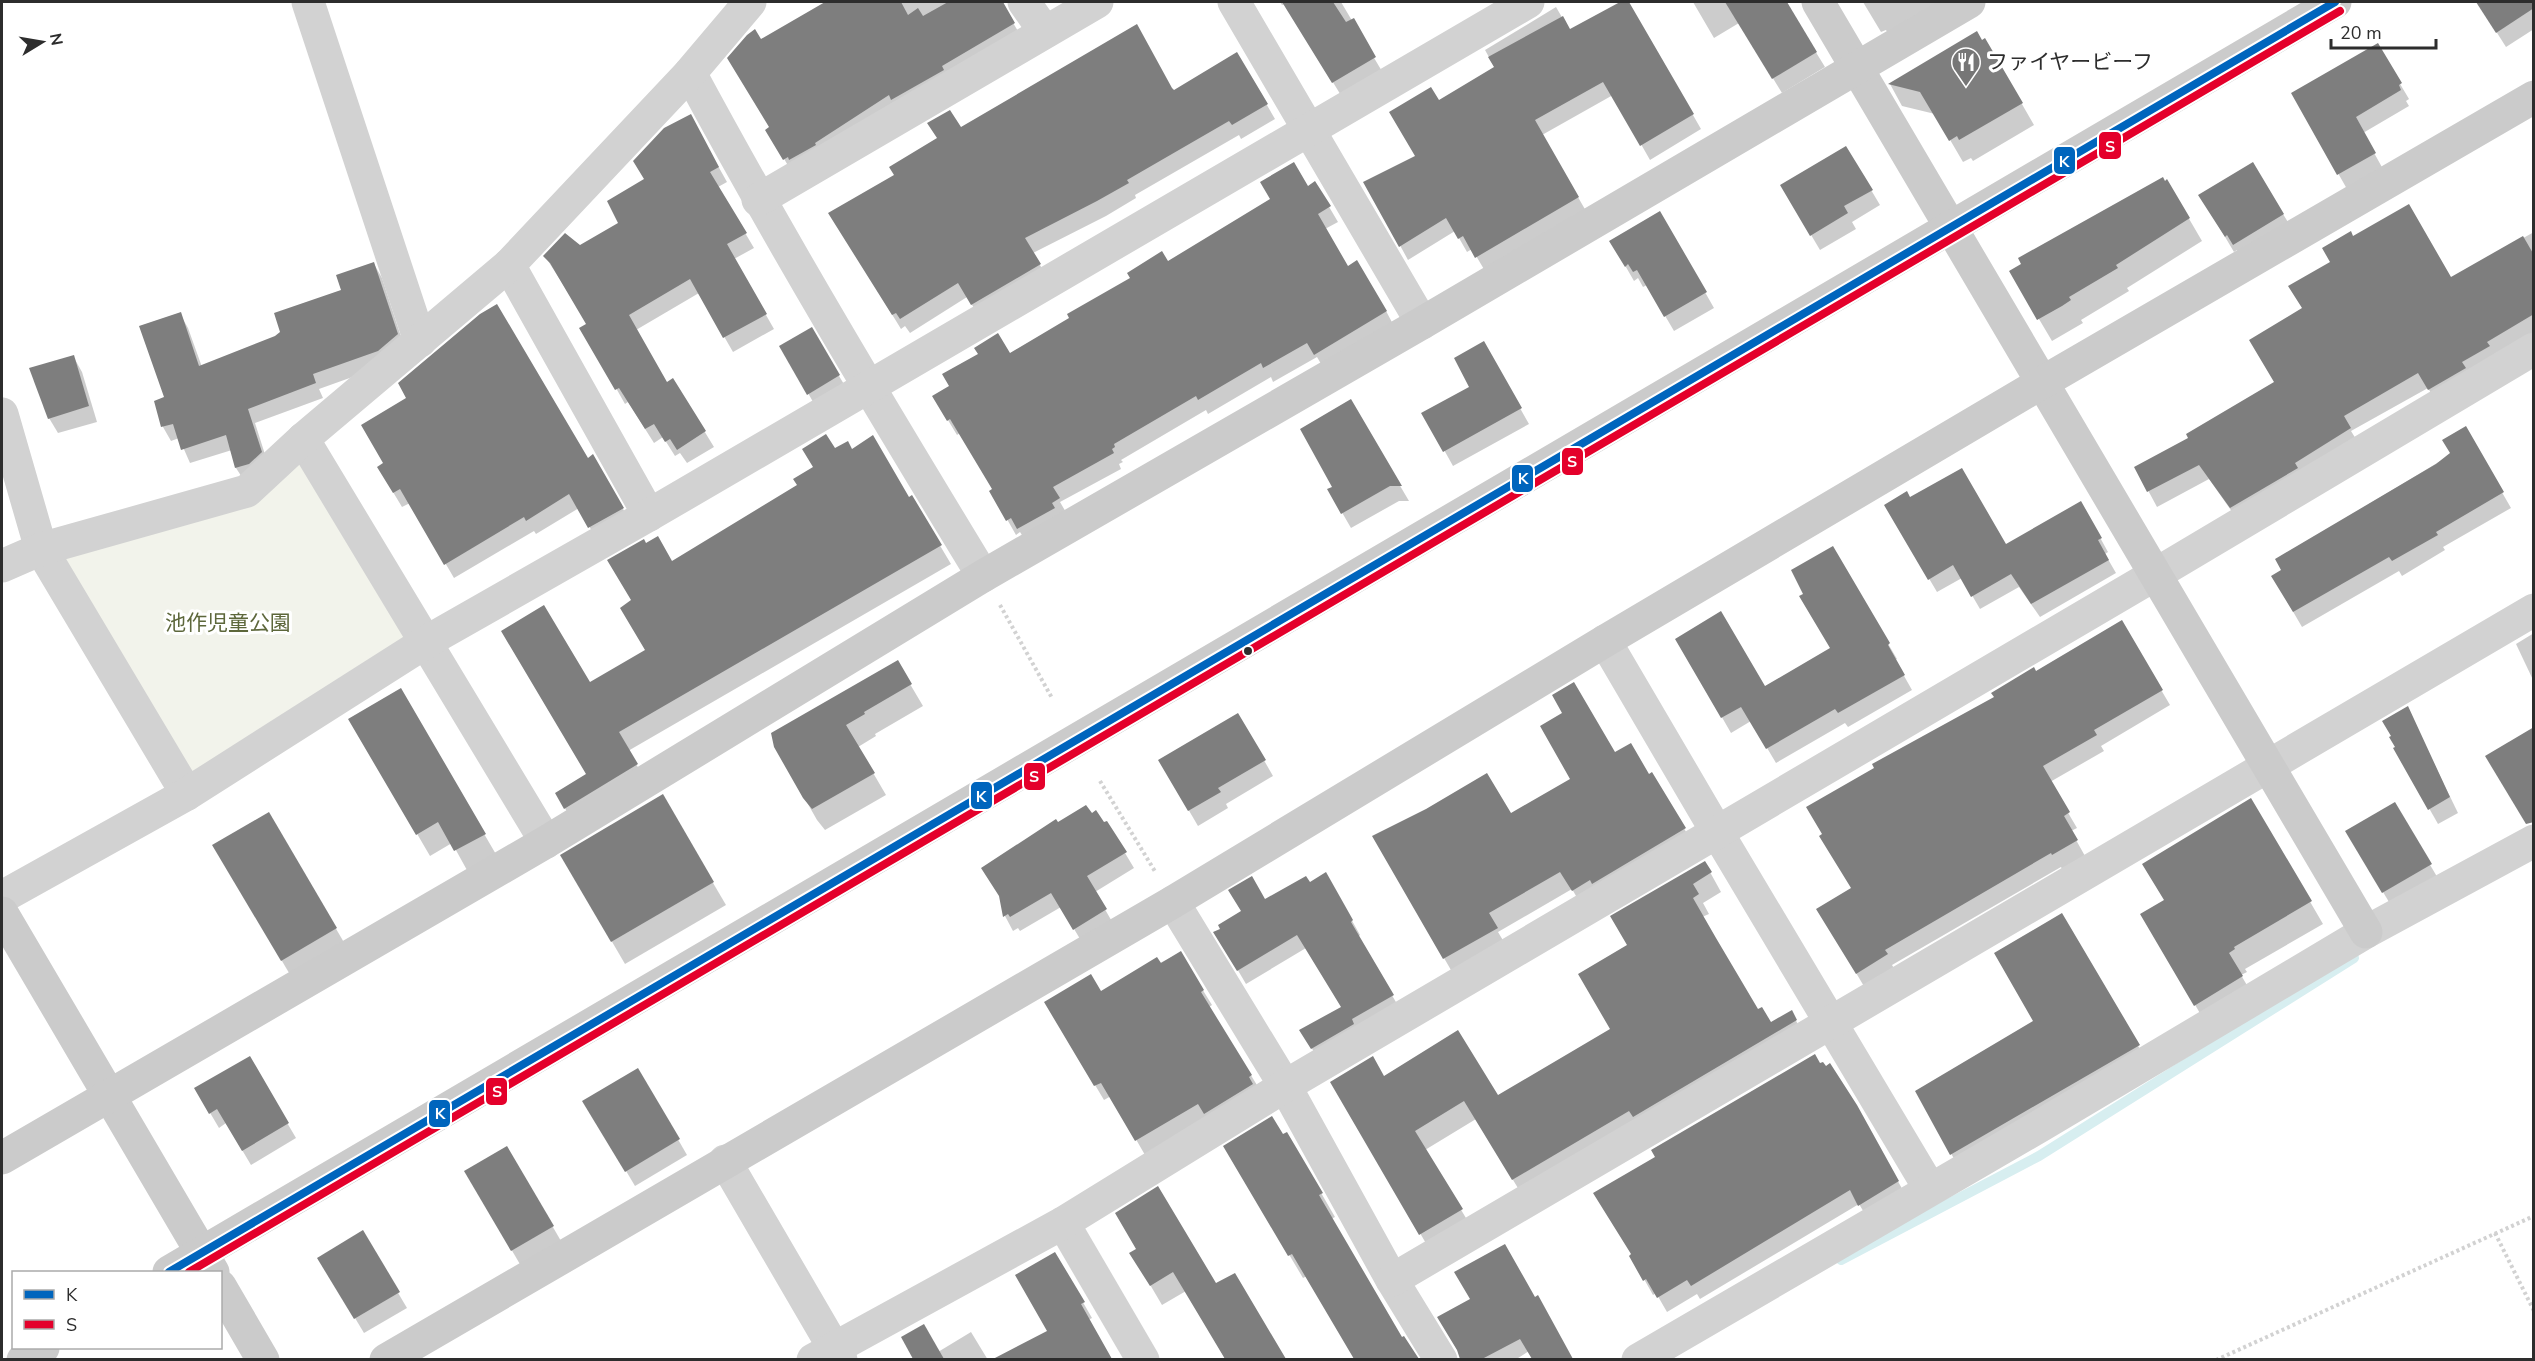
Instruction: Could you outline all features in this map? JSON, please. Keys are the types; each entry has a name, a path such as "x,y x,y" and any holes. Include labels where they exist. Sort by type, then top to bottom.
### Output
{"street":[{"path":"309,2 420,341"},
{"path":"2,566 41,549 247,491 303,439 509,265 690,73 750,2"},
{"path":"1024,2 1045,32"},
{"path":"758,200 1097,2"},
{"path":"1234,2 1422,323"},
{"path":"2,897 187,794 426,642 1528,2"},
{"path":"1818,2 2366,932"},
{"path":"2,1158 546,842 983,576 1422,323 1969,2"},
{"path":"173,1271 207,1263 1951,226 2335,2"},
{"path":"690,73 758,200 867,386 983,576"},
{"path":"386,1359 1173,902 1605,641 2043,382 2534,97"},
{"path":"509,265 649,514"},
{"path":"725,1161 829,1355 1063,1223 1285,1086 2534,349"},
{"path":"2,414 41,549 187,794"},
{"path":"303,439 546,842"},
{"path":"1392,1280 2534,609"},
{"path":"1605,641 1930,1189"},
{"path":"1638,1359 2366,932 2534,841"},
{"path":"1173,902 1285,1086 1392,1280 1441,1359"},
{"path":"2,913 207,1263"},
{"path":"1063,1223 1143,1359"},
{"path":"222,1289 263,1359"},
{"path":"23,1359 40,1349"}],"path":[{"path":"983,576 1052,698"},
{"path":"1100,782 1173,902"},
{"path":"2216,1359 2534,1216"},
{"path":"2495,1233 2534,1311"}],"green space":[{"name":"池作児童公園","path":"303,439 426,642 187,794 41,549 246,491"}],"building":[{"path":"825,2 901,2 908,15 918,8 923,16 948,2 1003,2 1015,23 942,66 944,70 891,100 889,95 815,143 816,145 789,160 788,157 783,160 765,130 769,127 727,58 755,29 761,39"},
{"path":"1282,2 1333,2 1346,22 1354,18 1376,57 1332,83"},
{"path":"1620,2 1629,2 1694,114 1640,146 1603,82 1535,120 1579,197 1475,258 1463,236 1458,239 1446,218 1399,247 1363,182 1415,156 1389,112 1431,87 1439,100 1494,67 1488,57 1563,16 1570,29"},
{"path":"1725,2 1787,2 1817,52 1772,79"},
{"path":"2476,2 2534,2 2534,8 2496,33"},
{"path":"1137,24 1174,90 1237,52 1268,104 1232,125 1229,121 1127,180 1129,183 1025,238 1041,264 971,305 958,283 900,319 896,313 892,315 828,213 894,175 889,167 937,138 927,123 950,110 961,127"},
{"name":"ファイヤービーフ","path":"1977,31 1982,40 1985,38 2023,103 1959,140 1957,136 1949,141 1920,92 1888,84"},
{"path":"2378,43 2402,83 2399,85 2401,90 2356,117 2376,153 2337,175 2291,93"},
{"path":"691,114 719,167 710,172 747,233 727,244 767,314 723,338 690,279 629,315 667,382 673,378 706,431 677,450 670,439 665,442 654,424 645,429 619,388 615,390 579,328 586,324 550,263 543,256 565,233 580,245 618,223 607,201 644,179 633,161 664,128"},
{"path":"1846,146 1873,190 1844,206 1848,213 1810,236 1780,185"},
{"path":"1294,162 1308,186 1315,181 1331,206 1318,214 1348,266 1357,260 1387,311 1314,355 1307,343 1263,368 1261,363 1198,400 1196,396 1114,444 1115,447 1112,449 1114,453 1053,487 1060,498 1052,503 1055,508 1017,529 1011,518 1006,521 989,491 992,489 950,419 947,421 932,396 949,386 942,374 978,354 974,348 998,333 1010,353 1069,318 1067,314 1130,278 1127,273 1162,251 1168,261 1270,199 1260,182"},
{"path":"2253,162 2284,214 2233,245 2227,235 2225,237 2198,195"},
{"path":"2163,177 2165,181 2167,179 2190,218 2116,265 2118,268 2069,297 2071,300 2062,306 2037,320 2009,271 2021,264 2018,258"},
{"path":"2409,204 2451,277 2523,236 2534,255 2534,314 2487,342 2490,346 2462,362 2466,368 2428,390 2418,373 2344,416 2351,428 2295,463 2298,468 2230,508 2199,465 2147,492 2134,467 2188,438 2186,434 2274,382 2249,340 2302,308 2288,286 2330,262 2322,248 2351,231 2353,236"},
{"path":"1660,211 1707,292 1664,317 1637,270 1633,272 1628,264 1625,267 1609,241"},
{"path":"374,262 398,334 378,351 313,374 316,383 248,409 262,452 249,464 235,468 226,435 181,450 173,424 161,427 154,401 164,397 139,326 181,312 199,366 275,336 280,332 274,313 341,290 336,275"},
{"path":"497,304 588,458 593,454 624,508 588,528 569,494 526,521 524,517 444,565 400,489 393,493 377,467 383,463 361,425 406,398 398,383 480,314"},
{"path":"812,327 840,375 807,395 779,346"},
{"path":"1484,341 1522,408 1443,452 1421,413 1469,387 1454,358"},
{"path":"74,355 89,406 48,419 29,368"},
{"path":"1351,399 1402,486 1390,486 1341,514 1327,489 1332,487 1300,429"},
{"path":"2466,426 2504,492 2436,532 2438,535 2392,561 2389,557 2293,612 2271,576 2281,570 2275,559 2436,464 2450,453 2442,440"},
{"path":"826,434 835,448 848,441 852,449 873,435 909,497 912,495 942,545 619,732 638,764 564,809 555,793 586,774 501,631 544,605 590,682 645,650 620,608 631,600 607,560 644,539 646,543 658,536 672,561 797,485 793,479 813,467 802,449"},
{"path":"1962,468 2006,544 2081,501 2102,538 2098,540 2109,560 2031,604 2011,574 1971,597 1953,565 1928,580 1884,505 1907,491 1910,497"},
{"path":"1833,546 1890,643 1888,645 1905,675 1838,713 1835,709 1766,749 1741,707 1721,718 1675,639 1721,611 1765,686 1830,648 1799,596 1803,594 1791,570"},
{"path":"2122,620 2163,690 2094,730 2097,735 2043,766 2070,812 2064,816 2078,840 2052,855 2051,853 1885,950 1888,954 1856,974 1816,909 1851,888 1819,836 1822,834 1806,807 1874,768 1872,764 1994,697 1991,693 2034,667 2036,671"},
{"path":"898,660 912,684 846,725 875,773 812,809 803,798 774,747 771,733"},
{"path":"1574,682 1615,752 1631,743 1649,774 1652,772 1686,828 1592,884 1590,880 1572,891 1560,872 1489,913 1498,928 1443,959 1372,836 1426,809 1487,773 1511,813 1570,779 1540,726 1562,713 1552,695"},
{"path":"401,688 486,834 454,851 438,822 416,835 348,719"},
{"path":"2408,706 2450,797 2428,810 2393,748 2395,747 2389,737 2391,736 2382,721"},
{"path":"1238,713 1266,760 1218,788 1221,792 1188,811 1158,760"},
{"path":"2534,727 2534,822 2526,824 2485,756"},
{"path":"663,794 714,882 611,942 560,855"},
{"path":"2251,798 2312,901 2234,947 2235,949 2229,953 2243,976 2194,1006 2140,914 2164,900 2142,864"},
{"path":"2395,802 2432,864 2382,893 2345,831"},
{"path":"1086,805 1092,813 1096,810 1104,822 1107,821 1127,852 1087,876 1107,909 1073,930 1051,893 1010,917 1008,914 1003,917 999,896 981,868 1056,819 1058,822"},
{"path":"269,812 337,928 281,961 212,845"},
{"path":"1705,861 1712,872 1693,884 1699,894 1693,898 1716,938 1758,1009 1762,1007 1771,1022 1792,1010 1797,1020 1633,1117 1629,1111 1512,1180 1464,1101 1415,1131 1463,1209 1419,1235 1330,1082 1373,1056 1384,1076 1458,1030 1498,1095 1610,1029 1578,974 1627,945 1610,916"},
{"path":"1326,872 1353,920 1351,922 1394,995 1352,1019 1354,1024 1311,1049 1299,1030 1341,1007 1297,935 1237,971 1213,932 1220,929 1218,925 1241,911 1228,890 1252,876 1265,899 1306,876 1310,882"},
{"path":"2062,913 2140,1045 1950,1155 1915,1091 2033,1021 1994,953"},
{"path":"1181,951 1204,990 1201,992 1252,1075 1249,1077 1253,1084 1204,1114 1198,1104 1135,1141 1101,1083 1094,1086 1044,1002 1091,974 1101,991 1157,957 1161,963"},
{"path":"1815,1054 1820,1063 1823,1062 1826,1066 1830,1063 1857,1105 1899,1181 1858,1206 1850,1190 1691,1286 1687,1280 1657,1298 1646,1279 1643,1281 1629,1256 1631,1254 1593,1193 1655,1157 1651,1150"},
{"path":"250,1056 289,1123 242,1151 217,1109 209,1114 194,1088"},
{"path":"638,1068 680,1139 625,1172 582,1101"},
{"path":"1272,1116 1283,1134 1287,1132 1323,1193 1319,1195 1402,1337 1404,1336 1419,1359 1354,1359 1292,1254 1288,1256 1223,1146"},
{"path":"507,1146 554,1226 511,1251 464,1171"},
{"path":"1158,1186 1216,1283 1235,1273 1286,1359 1225,1359 1173,1272 1150,1286 1129,1253 1136,1249 1115,1213"},
{"path":"363,1230 400,1292 354,1319 317,1258"},
{"path":"1505,1244 1535,1297 1538,1295 1573,1359 1532,1359 1520,1339 1482,1359 1460,1359 1437,1317 1470,1299 1454,1272"},
{"path":"1055,1252 1085,1302 1081,1304 1112,1359 993,1359 1047,1331 1015,1275"},
{"path":"924,1324 944,1359 913,1359 901,1337"}],"waterway":[{"path":"1841,1260 2039,1156 2354,958"}],"transit line":[{"name":"K","path":"171,1271 2335,2"},
{"name":"S","path":"191,1271 2340,11"}],"place":[{"name":"ファイヤービーフ","path":"1966,88"}]}
